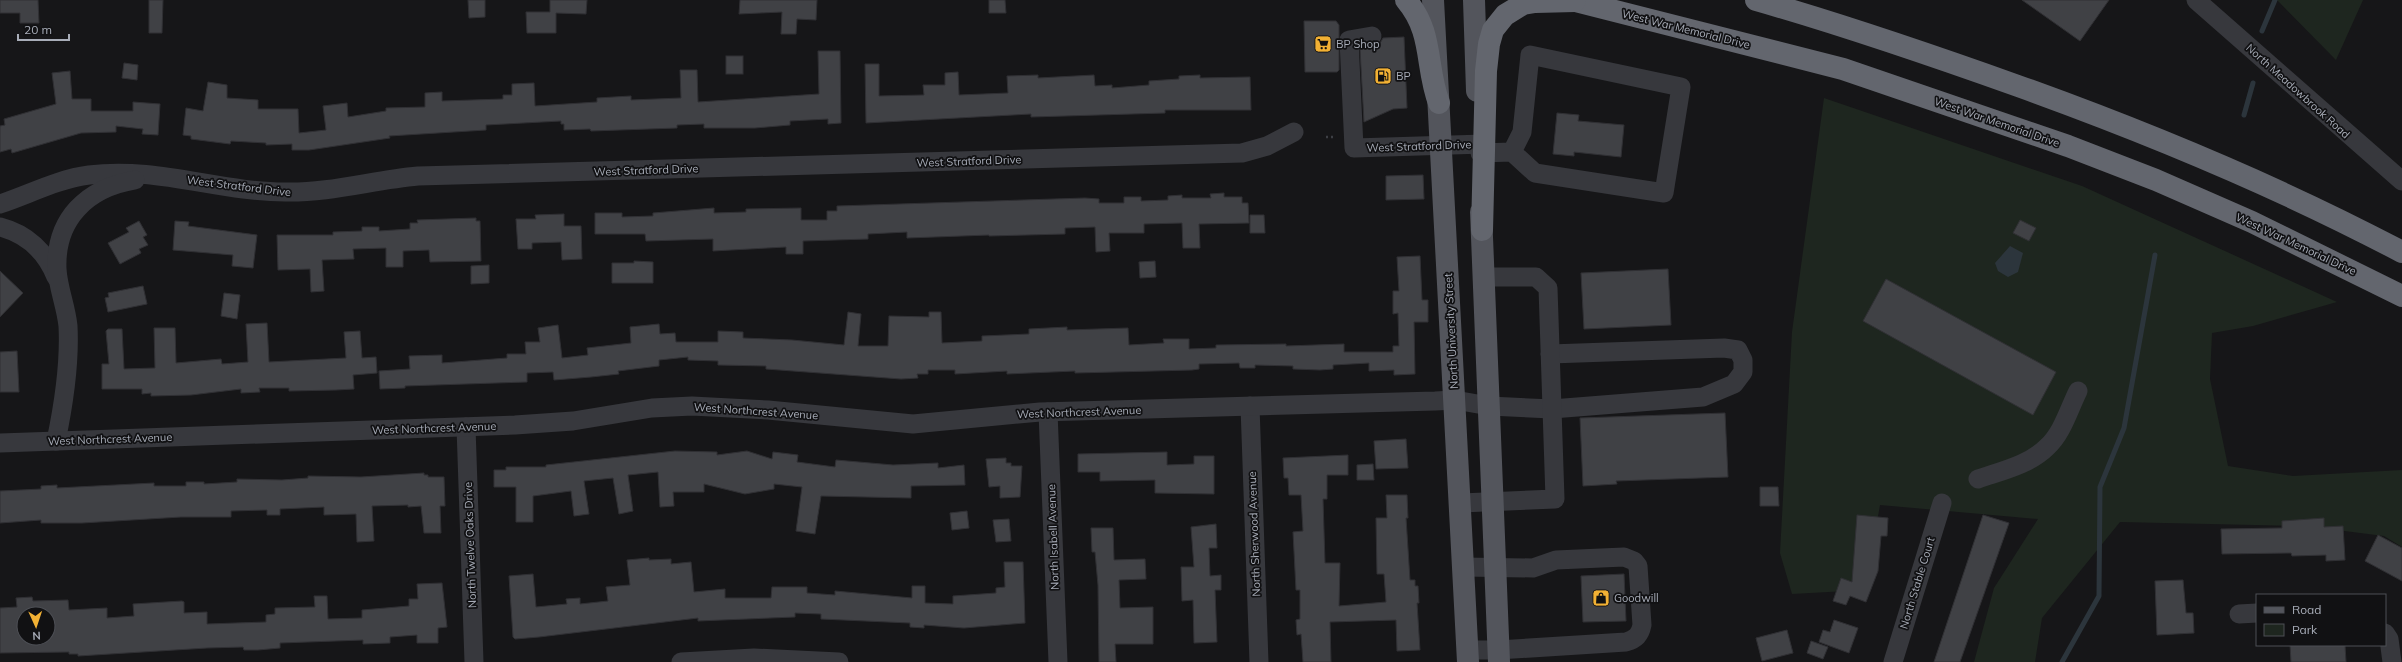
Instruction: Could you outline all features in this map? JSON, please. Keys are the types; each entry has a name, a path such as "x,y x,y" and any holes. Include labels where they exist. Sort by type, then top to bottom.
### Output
{"highway":[{"path":"1406,0 1417,14 1423,28 1432,86 1439,103"},
{"name":"West War Memorial Drive","path":"1482,230 1482,148 1488,50 1497,24 1510,12 1524,4 1574,0 1843,69 2068,146 2156,180 2252,222 2402,296"},
{"path":"1756,0 1955,64 2140,132 2273,190 2402,252"}],"main road":[{"name":"North University Street","path":"1432,0 1442,145 1468,656"},
{"path":"1474,0 1482,148"},
{"path":"1482,230 1498,656"}],"street":[{"name":"North Meadowbrook Road","path":"2196,0 2402,181"},
{"name":"West Stratford Drive","path":"1372,36 1349,40 1354,148 1442,145 1512,152"},
{"path":"1530,55 1681,87 1664,193 1535,173 1512,152 1522,132 1530,55"},
{"name":"West Stratford Drive","path":"0,204 58,182 90,175 123,173 176,178 253,190 294,192 418,176 1214,154 1257,150 1294,132"},
{"path":"56,441 65,394 68,359 67,320 57,269 58,242 69,219 85,201 109,187 126,182 157,178 176,178"},
{"path":"0,227 25,238 40,250 53,269 61,290"},
{"path":"1461,503 1555,499 1548,288 1536,277 1484,277"},
{"name":"West Northcrest Avenue","path":"0,443 552,423 652,408 692,406 761,409 913,424 1048,412 1455,400 1489,406 1552,409 1703,397 1734,384 1743,372 1743,360 1738,350 1724,348 1550,354"},
{"path":"1978,479 2029,460 2048,447 2060,430 2078,391"},
{"name":"North Sherwood Avenue","path":"1250,406 1259,662"},
{"name":"North Isabell Avenue","path":"1048,412 1058,662"},
{"name":"North Twelve Oaks Drive","path":"466,427 474,662"},
{"name":"North Stable Court","path":"1892,662 1942,503"},
{"path":"1463,567 1495,569 1533,568 1556,560 1624,557 1638,566 1642,625 1640,634 1634,640 1626,642 1498,656 1468,656"},
{"path":"2386,634 2389,639 2392,662"},
{"path":"681,662 754,658 839,662"}],"green space":[{"path":"2277,0 2363,0 2336,60"},
{"path":"1824,98 2082,186 2337,302 2253,326 2212,333 2210,379 2228,466 2293,476 2402,470 2402,547 2384,536 2305,526 2120,522 2042,618 2035,662 1974,662 1994,588 2038,519 1880,505 1865,590 1792,594 1780,553 1792,332"}],"shaded area":[{"path":"2010,246 2023,253 2018,272 2008,277 1998,271 1995,263"}],"building":[{"path":"0,0 38,0 39,23 20,23 20,13 0,13"},
{"path":"149,0 163,0 162,33 149,33"},
{"path":"468,0 485,0 485,17 469,18"},
{"path":"550,0 587,0 586,14 556,13 556,33 527,33 526,12 550,12"},
{"path":"740,0 817,0 816,20 797,19 796,34 781,34 782,12 739,14"},
{"path":"989,0 1005,0 1006,13 989,13"},
{"path":"2022,0 2109,0 2080,41"},
{"name":"BP Shop","path":"1304,21 1336,21 1339,25 1339,70 1337,72 1305,72"},
{"name":"BP","path":"1404,37 1407,108 1393,109 1364,122 1360,49 1379,45 1383,38"},
{"path":"818,51 840,51 841,123 828,124 828,119 790,121 790,125 755,128 704,128 704,124 677,125 677,128 591,131 590,129 564,130 564,124 561,124 561,121 486,125 486,130 389,136 390,138 309,150 292,150 292,144 266,145 266,143 231,141 230,144 191,139 191,136 183,135 186,108 203,111 208,82 227,85 227,98 258,100 258,109 298,109 299,133 326,130 323,106 347,103 348,117 386,111 386,108 425,107 425,93 442,92 442,101 503,99 503,95 512,95 512,84 534,83 535,106 597,102 597,98 631,96 631,100 681,98 680,70 697,70 698,102 819,94"},
{"path":"726,56 743,56 743,74 726,74"},
{"path":"124,63 138,65 137,80 122,78"},
{"path":"865,64 879,64 879,96 924,95 923,85 945,85 945,73 958,72 959,95 1008,93 1007,76 1038,75 1038,78 1094,75 1095,86 1112,85 1112,88 1149,85 1149,81 1179,79 1179,76 1200,75 1200,78 1250,77 1251,110 1165,110 1165,113 1031,117 1031,114 866,123"},
{"path":"70,71 72,99 91,99 91,111 133,111 133,102 160,104 158,135 142,134 143,129 116,126 116,132 81,133 12,153 11,149 0,152 0,126 5,125 4,119 56,104 52,73"},
{"path":"1557,113 1579,115 1578,121 1624,125 1621,157 1574,152 1574,156 1553,154"},
{"path":"1423,175 1424,199 1386,200 1386,176"},
{"path":"1224,193 1224,197 1242,197 1242,203 1248,203 1249,223 1199,224 1200,248 1183,248 1182,223 1144,224 1144,233 1109,233 1110,251 1096,252 1095,227 1065,228 1065,234 907,238 907,232 868,234 868,239 803,241 803,254 786,254 786,247 713,251 713,239 646,241 645,234 595,234 595,213 622,213 622,217 653,216 653,213 714,208 714,213 746,212 746,209 801,208 801,220 827,220 827,211 837,211 837,206 1085,198 1099,199 1099,203 1124,203 1124,197 1141,197 1141,201 1168,200 1168,196 1182,195 1182,198 1211,198 1210,194"},
{"path":"564,214 564,226 581,226 582,259 562,260 561,242 532,243 532,249 518,249 516,219 536,219 535,215"},
{"path":"1250,215 1264,215 1265,233 1250,233"},
{"path":"476,218 476,221 480,221 481,261 430,262 429,250 403,251 403,267 386,267 386,248 353,249 354,259 322,260 324,291 311,292 310,269 278,270 277,235 333,235 333,232 362,231 362,227 379,227 379,231 410,229 410,223 418,223 417,220"},
{"path":"2020,220 2036,228 2029,241 2013,233"},
{"path":"139,221 147,235 143,237 148,245 139,249 141,253 120,264 108,243 129,232 126,228"},
{"path":"175,221 189,222 188,226 257,235 253,268 232,266 233,255 173,250"},
{"path":"1420,256 1422,300 1428,300 1428,322 1414,322 1415,374 1394,375 1394,370 1369,371 1369,363 1333,365 1333,369 1320,370 1293,369 1293,366 1255,365 1255,368 1240,368 1239,363 1199,364 1199,369 1192,370 1075,373 1075,371 1007,374 1007,371 955,374 955,370 928,370 928,374 917,374 918,378 901,379 766,369 766,366 718,365 718,361 688,360 688,357 659,360 659,366 618,371 619,374 591,377 554,380 553,372 527,373 527,382 405,386 405,388 380,389 379,371 410,369 409,356 442,355 442,363 507,358 507,354 526,354 525,342 540,342 538,328 558,325 562,358 588,355 587,348 631,343 630,327 659,324 660,334 675,333 676,342 718,342 718,331 743,332 743,338 792,340 844,345 848,312 861,314 858,346 888,346 889,316 929,317 929,312 941,312 942,343 982,341 982,336 1029,334 1029,329 1067,327 1067,330 1128,328 1129,345 1164,343 1163,339 1189,339 1189,349 1216,348 1216,345 1286,344 1286,346 1344,344 1344,352 1393,352 1393,346 1399,346 1398,313 1393,314 1393,291 1399,291 1397,257"},
{"path":"634,261 653,262 653,283 612,283 612,263 634,263"},
{"path":"1155,261 1156,277 1140,278 1139,262"},
{"path":"489,265 489,283 471,284 471,266"},
{"path":"1668,269 1671,325 1584,329 1581,273"},
{"path":"0,271 23,293 0,317"},
{"path":"1886,279 2056,372 2033,415 1863,321"},
{"path":"143,286 147,304 108,312 105,298 109,297 108,293"},
{"path":"224,293 240,295 237,319 221,316"},
{"path":"267,323 269,362 346,358 344,332 360,331 362,358 376,357 377,373 353,375 354,389 289,391 289,388 259,388 260,392 241,393 241,389 191,395 151,396 151,393 142,394 142,389 102,389 102,364 109,364 106,331 108,329 122,329 124,369 155,368 154,328 175,328 176,363 221,359 222,364 248,362 246,324"},
{"path":"17,351 19,392 0,392 0,352"},
{"path":"1725,413 1728,477 1616,481 1617,484 1583,486 1580,418"},
{"path":"1406,439 1408,468 1376,469 1374,441"},
{"path":"675,451 717,452 717,455 747,451 772,459 773,452 798,455 797,462 835,467 836,460 893,465 938,463 938,468 964,465 965,485 911,486 911,498 821,496 815,534 796,531 802,487 774,484 774,489 745,494 704,484 704,492 673,492 674,506 660,507 658,472 628,475 633,511 619,514 613,478 584,481 589,514 574,516 571,491 533,496 533,522 516,522 516,487 494,487 494,470 506,470 506,467 546,467 546,465"},
{"path":"1167,452 1167,465 1194,464 1194,456 1214,456 1214,494 1155,493 1155,480 1100,481 1100,472 1078,472 1078,454"},
{"path":"1348,455 1348,475 1327,475 1327,499 1323,499 1325,563 1340,563 1339,606 1386,602 1384,574 1377,574 1376,518 1387,518 1386,495 1407,495 1408,518 1406,518 1410,580 1415,580 1415,586 1418,586 1419,603 1417,603 1420,650 1397,651 1396,620 1330,622 1331,662 1303,662 1301,634 1297,635 1296,620 1300,619 1300,590 1296,590 1293,532 1303,531 1301,495 1289,495 1288,478 1284,478 1283,458"},
{"path":"1006,458 1006,463 1011,463 1011,466 1022,466 1020,497 1000,498 1000,486 989,487 986,459"},
{"path":"1373,464 1374,480 1357,480 1357,465"},
{"path":"424,473 424,475 428,475 428,477 444,477 445,506 440,506 441,533 424,533 421,506 408,507 408,505 372,506 374,541 357,542 356,514 324,515 324,507 280,509 280,515 267,515 267,510 231,511 231,517 181,517 82,523 41,523 41,520 0,523 0,491 41,489 41,486 57,485 57,488 154,483 154,486 186,486 186,482 204,482 204,484 237,482 237,479 282,480 308,478 308,476 361,477"},
{"path":"1760,487 1778,487 1779,506 1760,506"},
{"path":"967,511 969,528 952,530 950,513"},
{"path":"1857,515 1888,518 1887,536 1881,536 1878,571 1866,602 1850,596 1846,605 1833,601 1841,578 1852,582"},
{"path":"1983,515 2009,523 1960,662 1934,662"},
{"path":"2324,518 2324,527 2343,526 2345,560 2326,561 2326,555 2292,556 2291,553 2222,554 2221,529 2282,528 2282,521"},
{"path":"1009,519 1011,541 996,542 993,520"},
{"path":"1216,524 1217,548 1209,548 1210,576 1221,575 1221,590 1215,590 1217,642 1194,643 1193,600 1182,601 1181,567 1194,567 1191,527"},
{"path":"1091,528 1113,528 1114,560 1145,559 1146,579 1119,580 1120,608 1153,607 1153,644 1115,644 1116,662 1099,662 1098,585 1095,552 1092,552"},
{"path":"2378,535 2402,548 2402,581 2365,561"},
{"path":"649,558 649,560 671,559 671,564 691,562 694,592 725,589 725,598 771,598 772,587 807,587 807,593 835,595 835,591 912,598 912,586 925,586 925,603 953,604 953,596 996,593 996,588 1005,587 1004,562 1023,562 1025,623 964,628 924,625 924,628 910,627 910,623 821,619 821,614 795,613 795,617 698,621 698,618 539,637 515,639 513,637 509,576 533,574 536,607 567,604 566,599 580,598 580,604 608,601 606,587 630,585 627,560"},
{"path":"1624,574 1626,621 1583,622 1581,576"},
{"path":"2183,580 2186,613 2193,613 2194,633 2157,635 2155,581"},
{"path":"442,583 447,627 438,628 438,643 417,643 417,635 390,637 390,643 363,644 363,640 280,643 280,648 258,650 244,650 243,647 207,648 78,656 78,654 69,654 69,652 0,653 0,608 16,607 16,646 56,646 56,606 17,606 16,598 32,597 33,601 68,600 69,610 107,608 107,618 134,616 133,604 182,601 184,602 184,613 207,612 207,624 266,622 266,615 275,614 275,608 315,607 314,596 327,596 328,619 362,618 362,610 409,606 409,599 418,599 417,584"},
{"path":"1834,620 1858,628 1849,653 1819,642 1823,630 1830,632"},
{"path":"1787,630 1793,653 1762,661 1756,638"},
{"path":"1811,641 1828,647 1823,659 1807,653"},
{"path":"2290,646 2345,646 2346,662 2291,662"}],"waterway":[{"path":"2262,31 2275,0"},
{"path":"2244,115 2253,83"},
{"path":"2062,662 2099,596 2100,487 2124,428 2155,255"}],"place":[{"name":"BP Shop","path":"1323,44"},
{"name":"BP","path":"1383,76"},
{"name":"Goodwill","path":"1601,598"}]}
